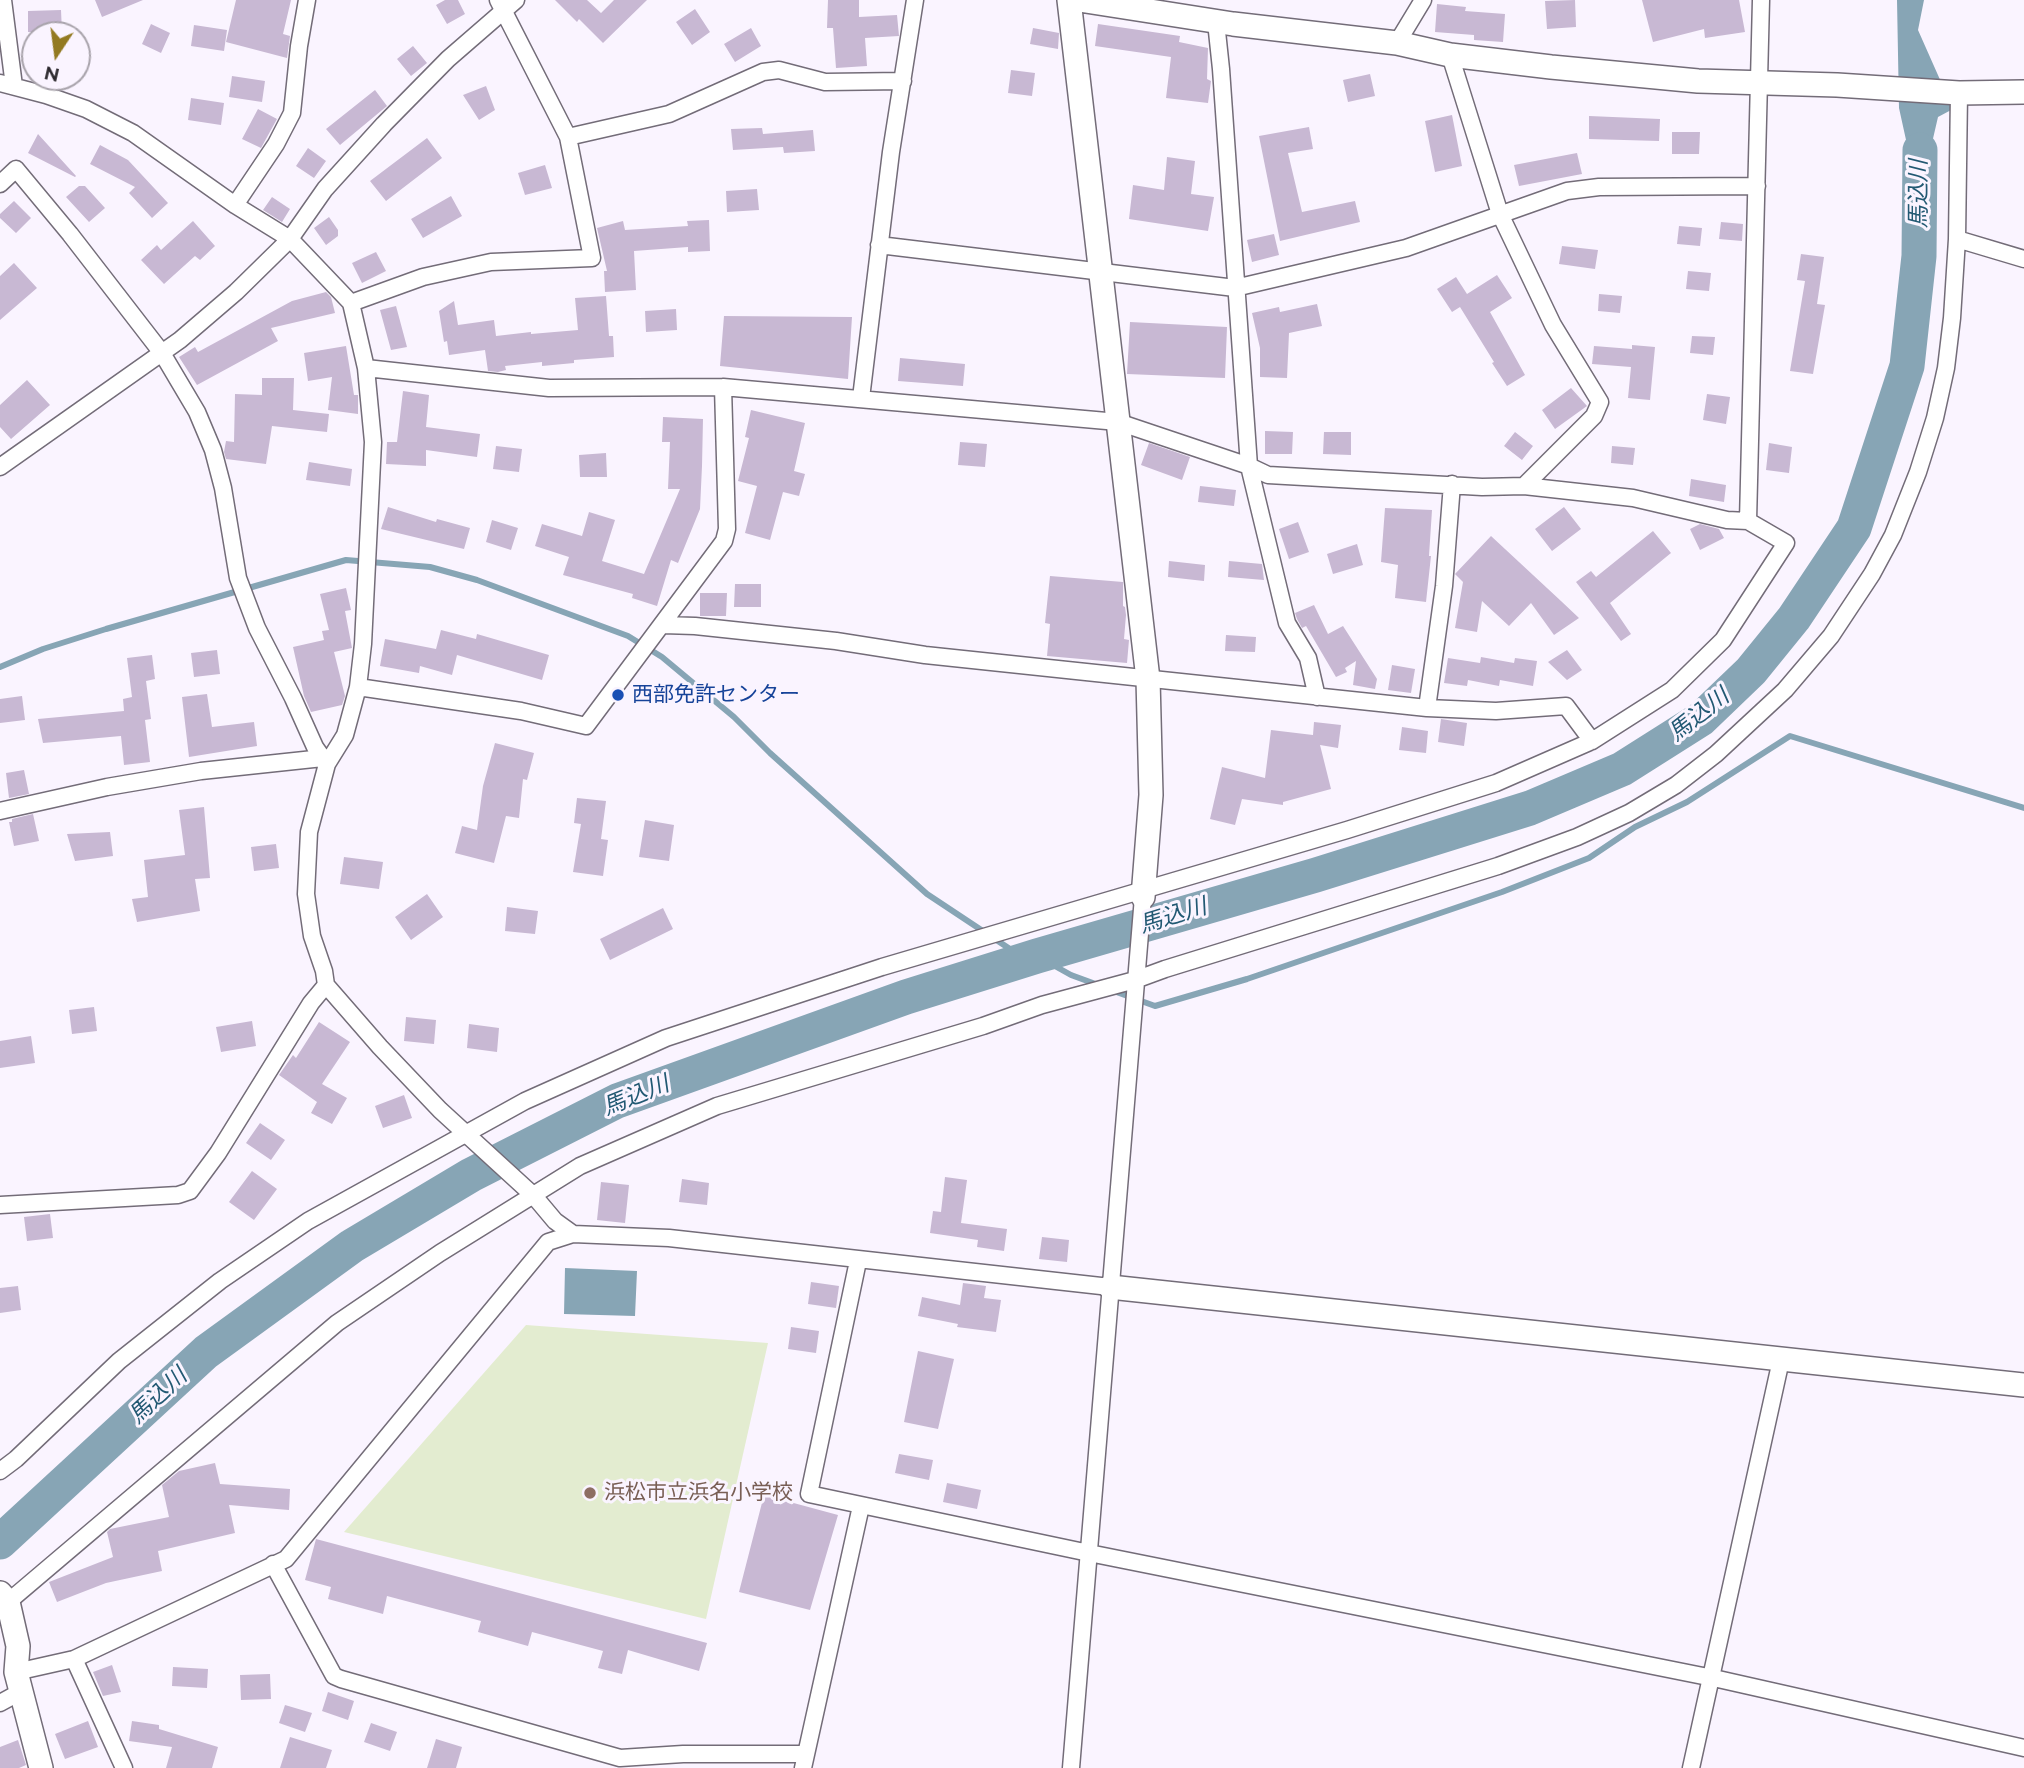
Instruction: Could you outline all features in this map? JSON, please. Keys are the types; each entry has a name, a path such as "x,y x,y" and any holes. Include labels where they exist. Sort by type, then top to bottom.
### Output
{"street":[{"path":"3,0 7,84 86,109 133,134 235,205 290,239 351,303 366,368 373,442 363,644 358,687 345,735 325,761 309,832 306,884 308,918 326,985 380,1047 465,1133 534,1196 555,1222 573,1234"},
{"path":"235,205 276,144 292,113 307,0"},
{"path":"0,467 162,353 236,292 290,239 325,189 384,124 501,6 516,0"},
{"path":"861,398 879,245 915,0"},
{"path":"1069,0 1148,679 1151,795 1071,1768"},
{"path":"1079,0 1216,22 1397,43 1450,55 1671,79 1959,93 2024,92"},
{"path":"1397,43 1423,0"},
{"path":"1748,521 1761,0"},
{"path":"351,303 423,277 491,262 592,258 568,137 501,6"},
{"path":"1216,22 1249,466 1287,623 1308,658 1317,697"},
{"path":"1450,55 1500,214 1553,325 1600,402 1594,416 1524,486"},
{"path":"568,137 669,114 763,72 779,70 825,82 903,81"},
{"path":"41,1768 19,1682 18,1646 3,1601 337,1323 440,1253 580,1166 717,1107 1498,866 1577,837 1629,813 1676,785 1716,754 1785,690 1830,636 1872,574 1893,535 1918,472 1935,418 1946,368 1952,318 1957,239 1959,93"},
{"path":"0,184 16,169 162,353 197,412 213,450 223,488 238,578 257,628 315,747 325,761"},
{"path":"879,245 1235,288 1406,248 1567,191 1599,187 1758,186"},
{"path":"1957,239 2024,260"},
{"path":"0,1471 119,1361 220,1281 308,1220 526,1101 666,1038 882,967 1143,894 1496,783 1592,741 1672,690 1723,639 1786,543 1748,521 1727,520 1633,498 1524,486 1268,475 1249,466 1118,422 723,387 549,388 366,368"},
{"path":"358,687 521,711 586,726 724,541 727,528 723,387"},
{"path":"1427,708 1444,586 1452,484"},
{"path":"658,630 746,631 925,655 1427,708 1496,711 1566,706 1592,741"},
{"path":"0,811 107,787 201,771 325,761"},
{"path":"0,1205 178,1195 190,1191 218,1153 311,1003 326,985"},
{"path":"0,1703 19,1682 74,1659 286,1559 548,1242 573,1234 669,1238 858,1261 2024,1385"},
{"path":"858,1261 809,1494 1711,1678 2024,1748"},
{"path":"1691,1768 1781,1360"},
{"path":"273,1564 334,1676 341,1679 620,1758 683,1754 804,1761 861,1506"},
{"path":"74,1659 124,1768"}],"green space":[{"path":"526,1325 768,1343 706,1619 344,1532"}],"water":[{"path":"1897,0 1924,0 1918,30 1953,109 1938,117 1919,199 1899,108"},
{"path":"565,1268 637,1271 635,1316 564,1314"}],"building":[{"path":"95,0 143,0 102,17"},
{"path":"236,0 291,0 283,34 290,36 287,58 226,42"},
{"path":"445,0 458,0 465,14 447,24 436,5"},
{"path":"555,0 587,0 601,13 614,0 647,0 603,43"},
{"path":"828,0 859,0 859,17 897,15 899,36 865,38 867,66 836,68 833,28 827,28"},
{"path":"1575,0 1576,27 1547,29 1545,1"},
{"path":"1642,0 1739,0 1745,32 1705,38 1704,29 1653,42"},
{"path":"1437,4 1466,7 1465,11 1505,14 1503,42 1474,40 1474,35 1435,32"},
{"path":"695,9 710,32 692,45 676,22"},
{"path":"61,10 62,21 28,21 28,11"},
{"path":"151,24 170,33 161,53 142,44"},
{"path":"1098,24 1180,36 1179,42 1208,48 1207,79 1211,81 1208,103 1166,98 1171,57 1095,46"},
{"path":"194,25 227,30 224,51 191,46"},
{"path":"751,28 761,46 735,62 724,44"},
{"path":"1033,28 1059,33 1058,49 1030,44"},
{"path":"413,46 427,63 411,76 397,59"},
{"path":"1011,70 1035,73 1032,96 1008,93"},
{"path":"1370,74 1375,96 1348,102 1343,80"},
{"path":"232,76 265,81 262,102 229,97"},
{"path":"486,86 495,110 479,120 463,95"},
{"path":"375,90 387,106 340,145 326,129"},
{"path":"191,98 224,103 221,125 188,120"},
{"path":"258,109 277,119 261,148 242,139"},
{"path":"1452,115 1462,166 1435,172 1425,121"},
{"path":"1589,116 1660,119 1659,141 1589,139"},
{"path":"1309,127 1313,149 1288,153 1302,212 1355,201 1360,222 1280,241 1259,136"},
{"path":"762,128 763,134 813,130 815,151 784,153 783,147 733,150 731,129"},
{"path":"1672,132 1700,132 1699,154 1672,154"},
{"path":"38,134 76,176 75,177 28,153"},
{"path":"427,138 442,158 386,201 370,181"},
{"path":"100,145 128,160 168,203 152,218 129,193 135,187 90,164"},
{"path":"308,148 326,161 314,178 296,166"},
{"path":"1577,153 1582,174 1519,186 1514,165"},
{"path":"1167,157 1195,161 1191,194 1214,197 1208,231 1129,219 1133,185 1164,190"},
{"path":"545,165 552,188 525,195 518,173"},
{"path":"79,186 85,186 105,208 89,222 66,197"},
{"path":"757,189 759,210 727,212 726,191"},
{"path":"451,196 462,216 423,238 411,219"},
{"path":"272,197 290,209 282,222 263,210"},
{"path":"14,201 31,218 16,233 0,218 0,214"},
{"path":"329,217 338,230 338,236 326,245 314,228"},
{"path":"709,220 710,251 688,252 688,247 634,251 636,290 605,292 604,271 607,271 597,228 623,221 625,230 688,226 687,221"},
{"path":"193,221 215,246 200,260 195,256 164,284 141,260 157,245 161,250"},
{"path":"1721,222 1743,224 1742,241 1719,239"},
{"path":"1679,226 1702,228 1700,246 1677,244"},
{"path":"1274,234 1279,255 1252,262 1247,240"},
{"path":"1562,246 1598,250 1595,269 1559,264"},
{"path":"376,252 386,271 362,283 352,263"},
{"path":"1801,254 1824,257 1817,304 1825,305 1813,374 1790,371 1805,281 1797,280"},
{"path":"14,263 37,288 0,320 0,276"},
{"path":"1688,271 1711,273 1709,291 1686,289"},
{"path":"1497,275 1512,298 1490,312 1525,375 1507,386 1460,307 1452,312 1437,289 1456,277 1467,294"},
{"path":"326,292 331,297 335,313 271,328 278,341 197,385 179,357 195,347 198,352 292,301"},
{"path":"1599,294 1622,296 1620,313 1598,311"},
{"path":"606,296 609,336 613,336 614,357 542,366 542,362 505,366 506,370 498,372 488,371 485,350 449,355 447,341 444,342 439,311 454,301 458,325 494,320 496,336 578,330 575,298"},
{"path":"1317,304 1322,326 1289,333 1287,378 1260,377 1260,348 1252,313 1279,307 1280,312"},
{"path":"396,306 407,347 391,350 380,310"},
{"path":"676,309 677,330 646,332 645,311"},
{"path":"724,316 852,317 848,379 720,366"},
{"path":"1130,322 1227,327 1225,378 1127,374"},
{"path":"1692,336 1715,337 1713,355 1690,353"},
{"path":"1632,345 1655,347 1650,400 1628,398 1631,367 1592,364 1594,346 1632,349"},
{"path":"346,346 354,395 358,395 358,414 328,410 332,377 308,381 304,353"},
{"path":"900,358 965,364 963,386 898,381"},
{"path":"262,378 294,378 293,410 329,414 327,432 272,426 266,464 226,459 226,441 234,442 235,394 262,395"},
{"path":"27,380 50,405 11,439 0,427 0,405"},
{"path":"1571,388 1587,406 1555,429 1542,410"},
{"path":"403,391 429,395 426,427 480,434 477,457 426,450 426,466 386,464 387,442 397,442"},
{"path":"1707,394 1730,397 1726,424 1703,420"},
{"path":"751,410 805,423 794,471 805,474 799,496 783,492 770,540 745,533 757,486 738,481 749,438 745,437"},
{"path":"663,417 703,419 702,466 700,509 678,563 671,560 657,606 632,598 633,594 563,575 569,557 535,546 542,524 582,536 589,512 615,520 602,561 644,574 680,489 668,489 670,442 662,442"},
{"path":"1265,431 1293,432 1292,454 1265,454"},
{"path":"1324,432 1351,432 1351,455 1323,454"},
{"path":"1515,432 1533,446 1522,460 1504,446"},
{"path":"960,442 987,444 985,467 958,465"},
{"path":"1149,443 1190,457 1182,480 1141,465"},
{"path":"1769,443 1792,447 1789,473 1766,470"},
{"path":"496,446 522,449 519,472 493,469"},
{"path":"1612,446 1635,448 1633,465 1611,463"},
{"path":"606,453 607,477 580,477 579,455"},
{"path":"309,462 352,469 350,486 306,480"},
{"path":"1691,479 1726,485 1724,502 1689,496"},
{"path":"1200,486 1236,490 1234,506 1198,502"},
{"path":"388,507 436,522 437,519 470,528 464,549 381,529"},
{"path":"1564,507 1581,529 1552,551 1535,529"},
{"path":"1385,508 1432,510 1426,602 1395,598 1398,565 1381,562"},
{"path":"492,520 518,528 511,550 486,542"},
{"path":"1298,522 1309,552 1289,559 1279,529"},
{"path":"1700,524 1719,529 1724,538 1700,550 1690,529"},
{"path":"1653,531 1671,553 1610,603 1631,634 1621,641 1576,582 1591,571 1596,577"},
{"path":"1491,536 1579,618 1554,635 1531,603 1509,626 1482,601 1477,632 1455,628 1463,582 1455,574"},
{"path":"1357,544 1363,565 1333,574 1327,554"},
{"path":"1169,561 1205,565 1204,581 1168,577"},
{"path":"1229,561 1262,564 1264,580 1228,577"},
{"path":"1050,576 1123,582 1123,606 1126,615 1124,639 1129,640 1127,663 1047,656 1050,624 1045,623"},
{"path":"735,584 761,584 761,607 734,607"},
{"path":"346,588 351,610 345,611 352,648 334,652 345,696 342,705 311,712 304,696 293,647 324,640 322,631 329,630 320,594"},
{"path":"700,593 727,593 726,616 700,616"},
{"path":"1314,605 1328,634 1343,626 1377,679 1375,689 1353,685 1356,661 1345,668 1347,672 1336,677 1306,626 1302,628 1295,613"},
{"path":"441,630 476,639 477,634 549,655 542,680 457,655 452,675 420,666 419,673 380,666 385,639 436,649"},
{"path":"1226,635 1256,637 1255,652 1225,651"},
{"path":"217,650 220,674 194,677 191,653"},
{"path":"1567,650 1582,670 1567,680 1548,662"},
{"path":"152,655 155,679 146,681 151,719 145,720 150,762 124,765 121,736 43,743 38,719 124,711 123,699 132,697 127,658"},
{"path":"1481,657 1514,663 1515,658 1537,661 1533,686 1500,680 1499,686 1468,680 1467,686 1444,683 1448,658 1480,663"},
{"path":"1392,665 1415,669 1411,693 1388,690"},
{"path":"207,694 212,727 254,722 257,746 189,757 182,697"},
{"path":"22,696 25,720 0,723 0,699"},
{"path":"1441,719 1467,723 1464,746 1438,742"},
{"path":"1314,722 1341,725 1338,748 1320,745 1331,789 1283,802 1283,805 1242,799 1235,825 1210,819 1222,767 1265,778 1271,730 1313,735"},
{"path":"1402,727 1428,731 1426,753 1399,750"},
{"path":"495,743 534,753 527,780 523,779 519,818 506,816 494,863 455,853 462,826 477,830 483,786"},
{"path":"24,770 29,794 9,798 6,773"},
{"path":"577,798 606,801 601,839 608,840 603,876 573,872 581,824 574,823"},
{"path":"204,807 210,878 195,879 200,911 137,922 132,899 148,897 144,860 185,855 179,810"},
{"path":"33,814 39,841 14,846 9,822"},
{"path":"645,820 674,825 669,861 639,857"},
{"path":"110,832 113,856 75,861 67,834"},
{"path":"276,844 279,868 254,871 251,847"},
{"path":"344,857 383,862 379,889 340,884"},
{"path":"427,894 443,917 411,940 395,917"},
{"path":"507,907 538,911 535,934 505,931"},
{"path":"663,908 673,929 610,960 600,939"},
{"path":"94,1007 97,1031 72,1034 69,1010"},
{"path":"406,1017 436,1020 434,1044 404,1041"},
{"path":"252,1021 256,1046 221,1052 216,1027"},
{"path":"319,1022 350,1042 322,1084 347,1098 332,1124 311,1113 317,1102 279,1075 293,1055 296,1058"},
{"path":"469,1024 499,1028 497,1052 467,1048"},
{"path":"31,1036 35,1063 0,1068 0,1041"},
{"path":"404,1095 412,1118 383,1128 375,1106"},
{"path":"260,1123 285,1140 271,1160 246,1143"},
{"path":"252,1171 277,1189 254,1220 229,1202"},
{"path":"945,1177 967,1180 961,1223 1007,1229 1004,1251 977,1247 978,1240 930,1233 933,1211 941,1212"},
{"path":"682,1179 709,1183 707,1205 679,1202"},
{"path":"601,1182 629,1185 625,1223 597,1220"},
{"path":"50,1214 53,1238 27,1241 24,1217"},
{"path":"1042,1237 1069,1240 1067,1262 1039,1259"},
{"path":"811,1282 839,1286 836,1308 808,1304"},
{"path":"963,1283 986,1286 984,1298 1001,1300 996,1332 957,1327 958,1324 918,1316 922,1297 960,1305"},
{"path":"18,1286 21,1310 0,1313 0,1288"},
{"path":"791,1327 819,1331 816,1353 788,1349"},
{"path":"918,1351 954,1359 938,1429 904,1422"},
{"path":"899,1454 933,1460 929,1480 895,1473"},
{"path":"215,1463 220,1484 290,1489 289,1510 229,1505 235,1533 158,1551 162,1571 106,1583 57,1602 49,1582 113,1557 107,1532 110,1529 169,1517 162,1485 179,1471"},
{"path":"947,1483 981,1490 977,1509 943,1502"},
{"path":"764,1495 838,1515 810,1610 739,1592"},
{"path":"316,1539 707,1643 699,1671 628,1650 622,1674 598,1668 603,1651 532,1632 528,1646 478,1632 481,1621 387,1596 383,1614 328,1599 331,1587 305,1580"},
{"path":"112,1665 121,1692 103,1696 93,1672"},
{"path":"173,1667 208,1669 207,1688 172,1686"},
{"path":"270,1674 271,1699 241,1700 240,1675"},
{"path":"328,1692 354,1701 348,1720 322,1711"},
{"path":"285,1705 312,1713 305,1732 279,1723"},
{"path":"88,1721 98,1747 65,1759 55,1734"},
{"path":"132,1721 159,1725 159,1729 218,1747 212,1768 166,1768 172,1747 129,1741"},
{"path":"371,1723 397,1732 390,1751 364,1742"},
{"path":"290,1737 332,1750 326,1768 280,1768"},
{"path":"436,1739 462,1747 456,1768 427,1768"},
{"path":"18,1740 26,1765 19,1768 0,1768 0,1747"}],"waterway":[{"name":"馬込川","path":"0,1542 206,1352 352,1246 471,1175 617,1101 906,997 1530,808 1622,769 1701,719 1751,671 1794,618 1854,528 1907,366 1919,256 1920,150"},
{"path":"0,667 43,649 106,629 346,560 430,567 477,580 628,636 662,657 734,717 770,753 927,894 1016,953 1037,956 1071,975 1101,986"},
{"path":"1111,990 1155,1006 1247,979 1502,892 1589,858 1635,827 1687,802 1790,736 2024,808"}],"place":[{"name":"西部免許センター","path":"618,695"},
{"name":"浜松市立浜名小学校","path":"590,1493"}]}
